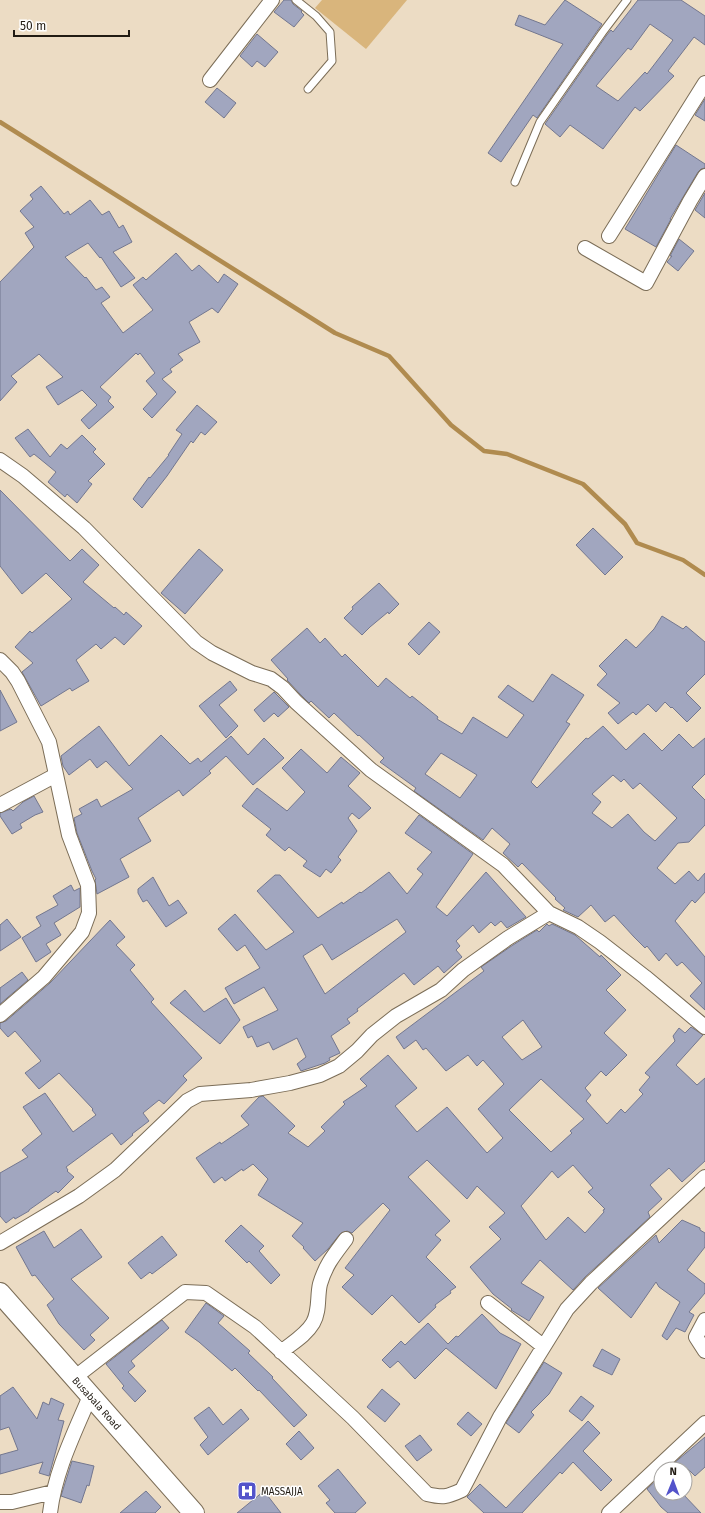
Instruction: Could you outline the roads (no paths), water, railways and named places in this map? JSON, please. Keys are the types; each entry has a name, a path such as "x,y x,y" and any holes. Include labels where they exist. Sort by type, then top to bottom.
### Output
{"street":[{"path":"210,80 272,0"},
{"path":"609,236 705,83"},
{"path":"585,248 646,282 705,176"},
{"path":"0,460 24,476 84,528 196,642 212,653 252,673 271,679 283,688 296,702 371,770 503,865 549,913 578,927 600,942 705,1026"},
{"path":"0,660 12,672 18,681 50,742 69,835 88,885 89,913 82,932 44,977 0,1015"},
{"path":"0,805 56,775"},
{"path":"0,1243 79,1196 115,1170 187,1101 200,1094 251,1090 290,1083 320,1075 339,1066 357,1051 372,1035 396,1016 441,990 463,970 508,938 549,913"},
{"path":"74,1378 185,1292 206,1293 255,1327 353,1418 427,1494 440,1497 451,1495 462,1490 500,1418 567,1309 591,1283 705,1177"},
{"path":"281,1352 300,1337 313,1322 317,1309 320,1285 326,1266 346,1239"},
{"name":"Busabala Road","path":"0,1293 194,1513"},
{"path":"488,1303 543,1346"},
{"path":"705,1320 696,1337 705,1352"},
{"path":"50,1513 53,1492 61,1464 90,1396"},
{"path":"609,1513 705,1423"},
{"path":"0,1502 12,1502 53,1492"}],"lane":[{"path":"296,0 316,16 330,32 332,61 308,89"},
{"path":"515,182 540,122 627,0"}],"waterway":[{"path":"0,122 335,333 389,356 451,425 484,451 507,454 583,484 625,524 637,543 683,560 705,575"}],"place":[{"name":"MASSAJJA","path":"247,1491"}]}
